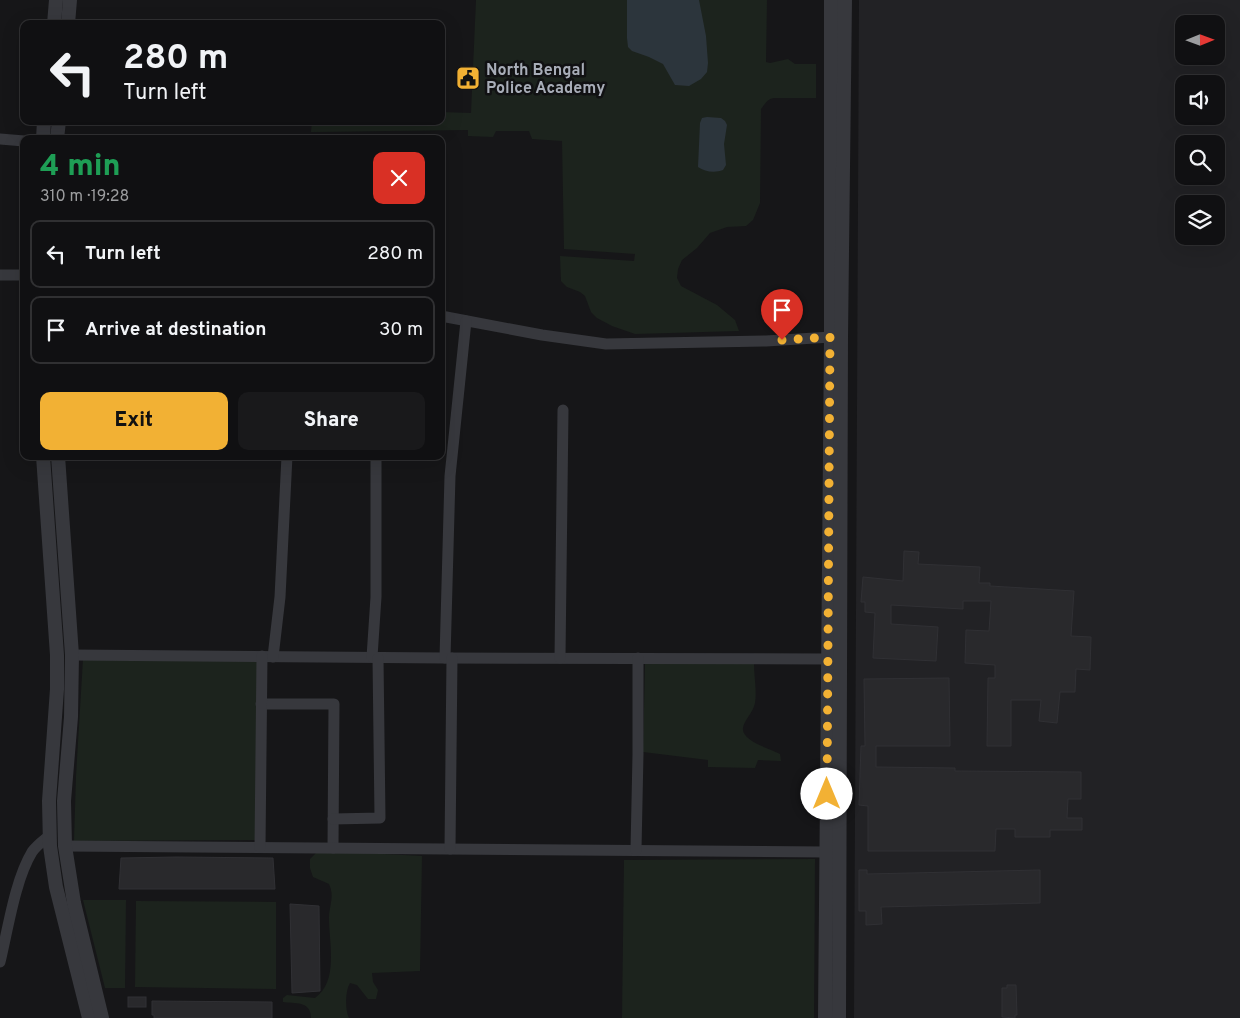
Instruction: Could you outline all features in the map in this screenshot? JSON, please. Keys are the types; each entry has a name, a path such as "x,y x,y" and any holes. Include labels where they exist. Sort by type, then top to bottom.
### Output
{"street":[{"path":"54,20 56,0"},
{"path":"68,20 70,0"},
{"path":"831,0 828,658 839,1018"},
{"path":"825,1018 833,852 845,0"},
{"path":"0,139 20,141"},
{"path":"0,275 20,275"},
{"path":"445,317 542,335 606,344 766,341 830,337"},
{"path":"450,849 450,476 466,321"},
{"path":"560,658 562,410"},
{"path":"43,460 57,655 57,689 49,801 50,841 56,887 89,1018"},
{"path":"58,460 72,655 71,717 64,801 65,846 70,884 102,1018"},
{"path":"260,847 261,704 267,657 280,597 287,460"},
{"path":"333,819 380,818 375,658 377,581 376,460"},
{"path":"57,655 375,658 828,658"},
{"path":"636,850 638,658"},
{"path":"261,704 334,704 333,848"},
{"path":"0,962 14,901 27,863 38,845 50,841 65,846 833,852"}],"shaded area":[{"path":"476,0 767,0 766,62 770,63 788,59 795,64 816,64 816,98 774,98 770,99 761,109 760,203 753,220 746,226 727,227 710,233 697,248 682,260 678,269 677,278 681,286 717,305 735,320 739,331 635,334 612,326 597,318 591,312 585,296 567,287 561,281 560,256 634,261 635,254 564,249 562,141 532,139 529,131 496,131 493,137 468,136 468,130 311,132 312,125 445,125 445,112 471,113"},
{"path":"627,0 699,0 706,36 708,63 707,72 701,79 689,86 675,85 663,64 632,51 628,47"},
{"path":"859,0 1240,0 1240,1018 854,1018"},
{"path":"702,118 721,118 727,125 724,144 726,165 720,171 707,171 698,167 700,123"},
{"path":"83,659 257,660 257,840 74,841"},
{"path":"645,664 754,664 755,703 744,725 744,733 751,741 780,754 781,761 758,760 755,768 708,767 708,760 643,752"},
{"path":"348,852 422,856 420,971 372,973 373,982 378,990 376,999 368,999 357,985 350,983 346,1000 349,1018 311,1018 308,1008 305,1006 297,1003 283,1002 283,998 287,995 315,998 322,991 330,972 329,918 332,893 329,884 313,877 310,859 316,853"},
{"path":"815,859 814,1018 622,1018 624,860"},
{"path":"83,900 126,900 125,988 105,988"},
{"path":"136,901 276,902 276,989 135,987"}],"building":[{"path":"904,551 919,552 918,564 980,567 979,583 990,583 990,586 1074,591 1071,636 1091,637 1090,670 1076,669 1075,692 1060,692 1057,723 1039,721 1041,700 1011,700 1011,746 987,746 988,678 995,678 995,665 965,663 966,630 989,631 991,601 963,601 963,609 891,605 891,624 938,627 936,661 873,658 875,613 865,612 865,602 861,602 863,577 903,581"},
{"path":"949,678 950,746 876,746 876,767 955,768 955,771 1081,772 1081,799 1068,799 1067,818 1082,818 1082,830 1050,830 1050,837 1015,837 1015,829 996,829 995,851 868,851 868,806 859,805 861,746 865,746 864,679"},
{"path":"121,858 273,858 275,889 119,889"},
{"path":"859,870 867,870 867,874 1040,870 1040,903 881,907 882,924 866,925 866,911 859,911"},
{"path":"290,904 319,906 320,991 292,993"},
{"path":"1007,985 1016,985 1017,1015 1015,1015 1015,1018 1002,1017 1002,988 1007,988"},
{"path":"128,997 146,997 146,1007 128,1007"},
{"path":"152,1001 272,1002 272,1018 154,1018 154,1015 152,1015"}],"place":[{"name":"North Bengal Police Academy","path":"468,78"}],"route":[{"path":"782,340 830,337 827,794"}]}
